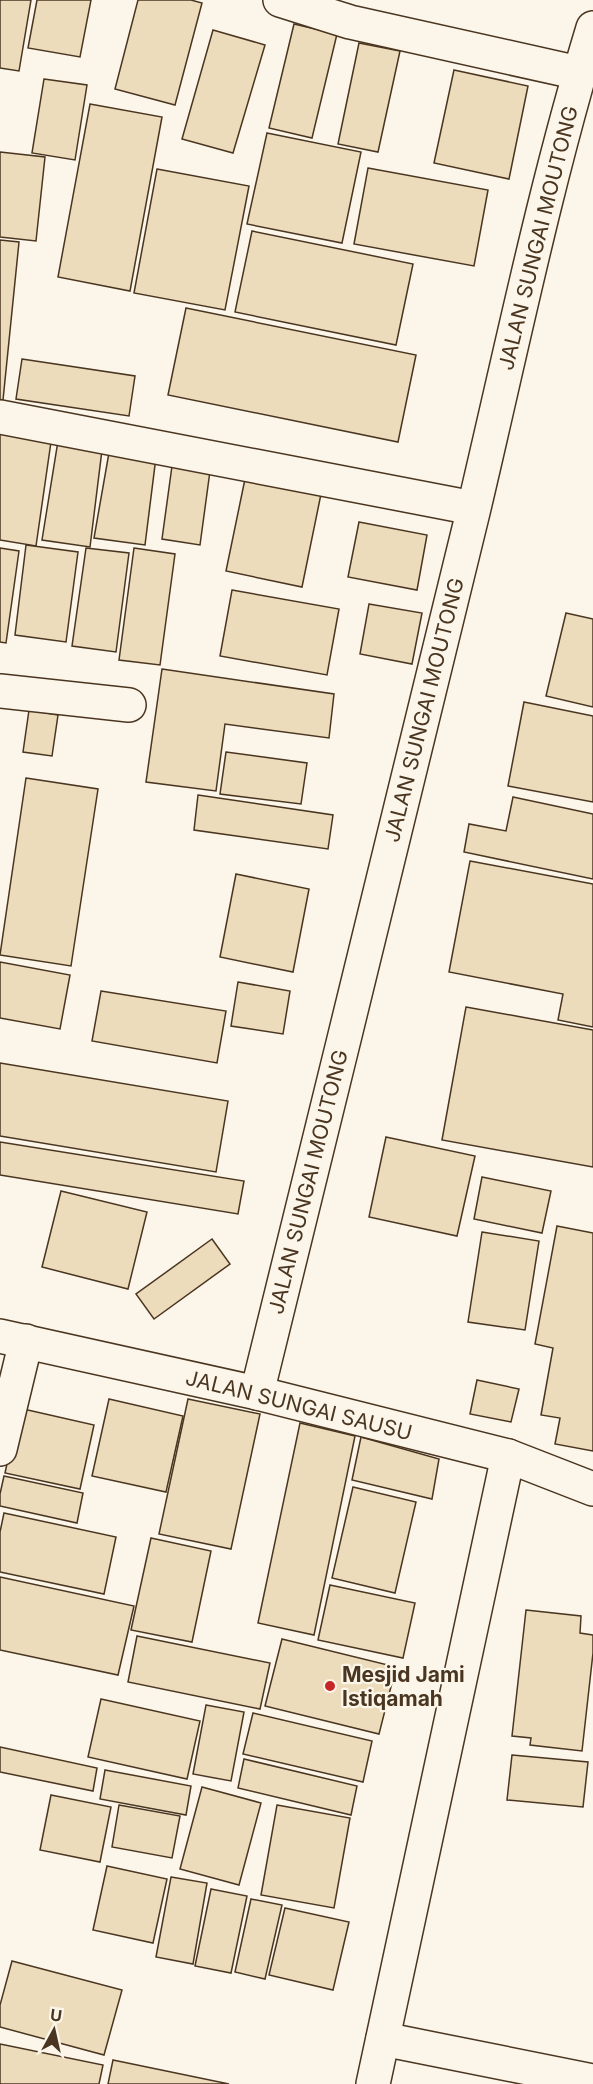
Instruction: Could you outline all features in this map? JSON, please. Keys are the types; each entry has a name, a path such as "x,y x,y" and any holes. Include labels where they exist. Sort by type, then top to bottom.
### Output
{"street":[{"path":"280,0 350,22 579,73"},
{"name":"JALAN SUNGAI MOUTONG","path":"257,1393 474,508 534,246 593,28"},
{"path":"0,417 474,508"},
{"path":"0,691 129,705"},
{"path":"0,1449 13,1338"},
{"name":"JALAN SUNGAI SAUSU","path":"13,1338 257,1393 508,1456 593,1489"},
{"path":"373,2084 508,1456"},
{"path":"383,2039 593,2081"}],"building":[{"path":"0,0 31,0 19,71 0,68"},
{"path":"37,0 91,0 80,57 28,48"},
{"path":"138,0 191,0 202,3 175,105 115,89"},
{"path":"294,24 337,34 312,138 269,128"},
{"path":"213,30 265,45 233,153 182,139"},
{"path":"359,43 400,51 378,152 338,144"},
{"path":"454,70 528,86 509,179 434,163"},
{"path":"44,79 87,85 75,160 32,153"},
{"path":"90,104 162,117 130,291 58,277"},
{"path":"267,133 361,152 342,243 247,224"},
{"path":"0,152 45,157 36,241 0,237"},
{"path":"368,168 488,190 474,266 354,244"},
{"path":"157,169 249,186 225,310 134,293"},
{"path":"252,231 413,264 396,345 235,312"},
{"path":"0,240 19,242 3,400 0,400"},
{"path":"186,308 416,355 398,442 168,395"},
{"path":"22,359 135,376 129,416 16,399"},
{"path":"0,428 52,435 36,546 0,540"},
{"path":"58,441 102,450 90,547 42,540"},
{"path":"110,447 156,457 145,545 94,538"},
{"path":"172,466 210,471 200,545 162,539"},
{"path":"245,479 321,494 302,587 226,571"},
{"path":"359,522 427,535 417,590 348,577"},
{"path":"26,545 78,552 66,642 15,635"},
{"path":"0,548 19,551 6,643 0,642"},
{"path":"86,548 129,553 116,652 72,646"},
{"path":"134,548 175,554 160,665 119,660"},
{"path":"232,590 339,609 327,675 220,656"},
{"path":"369,604 422,613 412,664 360,654"},
{"path":"566,613 593,619 593,707 546,696"},
{"path":"162,669 334,694 329,738 225,724 216,791 146,782"},
{"path":"524,702 593,716 593,802 508,786"},
{"path":"29,710 58,715 52,756 23,752"},
{"path":"226,752 307,763 301,804 220,794"},
{"path":"26,778 98,789 71,966 0,955"},
{"path":"198,795 333,815 328,849 194,830"},
{"path":"513,797 593,814 593,879 464,852 469,824 506,831"},
{"path":"470,861 593,884 593,1027 558,1020 563,994 449,972"},
{"path":"236,874 309,889 293,972 220,957"},
{"path":"0,962 70,975 60,1029 0,1018"},
{"path":"238,982 290,991 283,1034 231,1026"},
{"path":"101,991 226,1011 217,1063 92,1041"},
{"path":"466,1007 593,1030 593,1167 442,1140"},
{"path":"0,1063 228,1101 216,1172 0,1136"},
{"path":"386,1137 475,1156 457,1236 369,1217"},
{"path":"0,1142 244,1181 238,1214 0,1175"},
{"path":"482,1177 551,1191 542,1233 474,1219"},
{"path":"61,1191 147,1212 128,1289 42,1267"},
{"path":"557,1226 593,1233 593,1451 555,1444 560,1418 541,1415 553,1348 535,1344"},
{"path":"482,1232 539,1241 525,1330 468,1322"},
{"path":"212,1239 230,1264 154,1319 136,1294"},
{"path":"477,1380 519,1389 511,1422 470,1414"},
{"path":"109,1399 183,1416 166,1492 92,1476"},
{"path":"188,1399 260,1414 231,1549 159,1534"},
{"path":"19,1408 94,1425 80,1489 5,1473"},
{"path":"300,1423 355,1436 314,1635 258,1623"},
{"path":"361,1437 439,1459 432,1499 352,1480"},
{"path":"4,1476 83,1493 77,1523 0,1506"},
{"path":"353,1487 416,1502 395,1593 332,1578"},
{"path":"4,1513 116,1537 104,1594 0,1572 0,1532"},
{"path":"151,1538 211,1551 192,1642 131,1630"},
{"path":"0,1577 134,1606 118,1675 0,1650"},
{"path":"330,1585 415,1603 403,1658 318,1640"},
{"path":"526,1610 581,1616 580,1633 593,1635 582,1751 530,1745 531,1738 512,1736"},
{"path":"137,1636 270,1663 260,1709 128,1682"},
{"name":"Mesjid Jami Istiqamah","path":"282,1639 396,1667 379,1734 265,1706"},
{"path":"101,1699 200,1721 187,1779 88,1757"},
{"path":"206,1705 244,1712 231,1781 193,1774"},
{"path":"253,1713 372,1741 363,1782 243,1754"},
{"path":"0,1747 97,1768 93,1791 0,1772"},
{"path":"512,1755 588,1762 583,1807 507,1800"},
{"path":"244,1759 357,1786 351,1815 238,1788"},
{"path":"105,1770 191,1786 186,1815 100,1799"},
{"path":"202,1787 261,1803 239,1885 180,1869"},
{"path":"51,1795 111,1807 100,1862 40,1850"},
{"path":"119,1805 180,1816 172,1858 112,1847"},
{"path":"277,1805 350,1818 334,1908 261,1895"},
{"path":"107,1866 167,1879 153,1943 93,1930"},
{"path":"171,1877 207,1883 193,1964 156,1957"},
{"path":"211,1889 247,1896 231,1973 195,1966"},
{"path":"251,1899 282,1905 265,1979 235,1972"},
{"path":"285,1908 349,1922 333,1990 269,1975"},
{"path":"12,1961 122,1990 104,2055 0,2027 0,2005"},
{"path":"0,2044 103,2065 99,2084 0,2084"},
{"path":"113,2060 229,2084 108,2084"}],"place":[{"name":"Mesjid Jami Istiqamah","path":"330,1686"}]}
